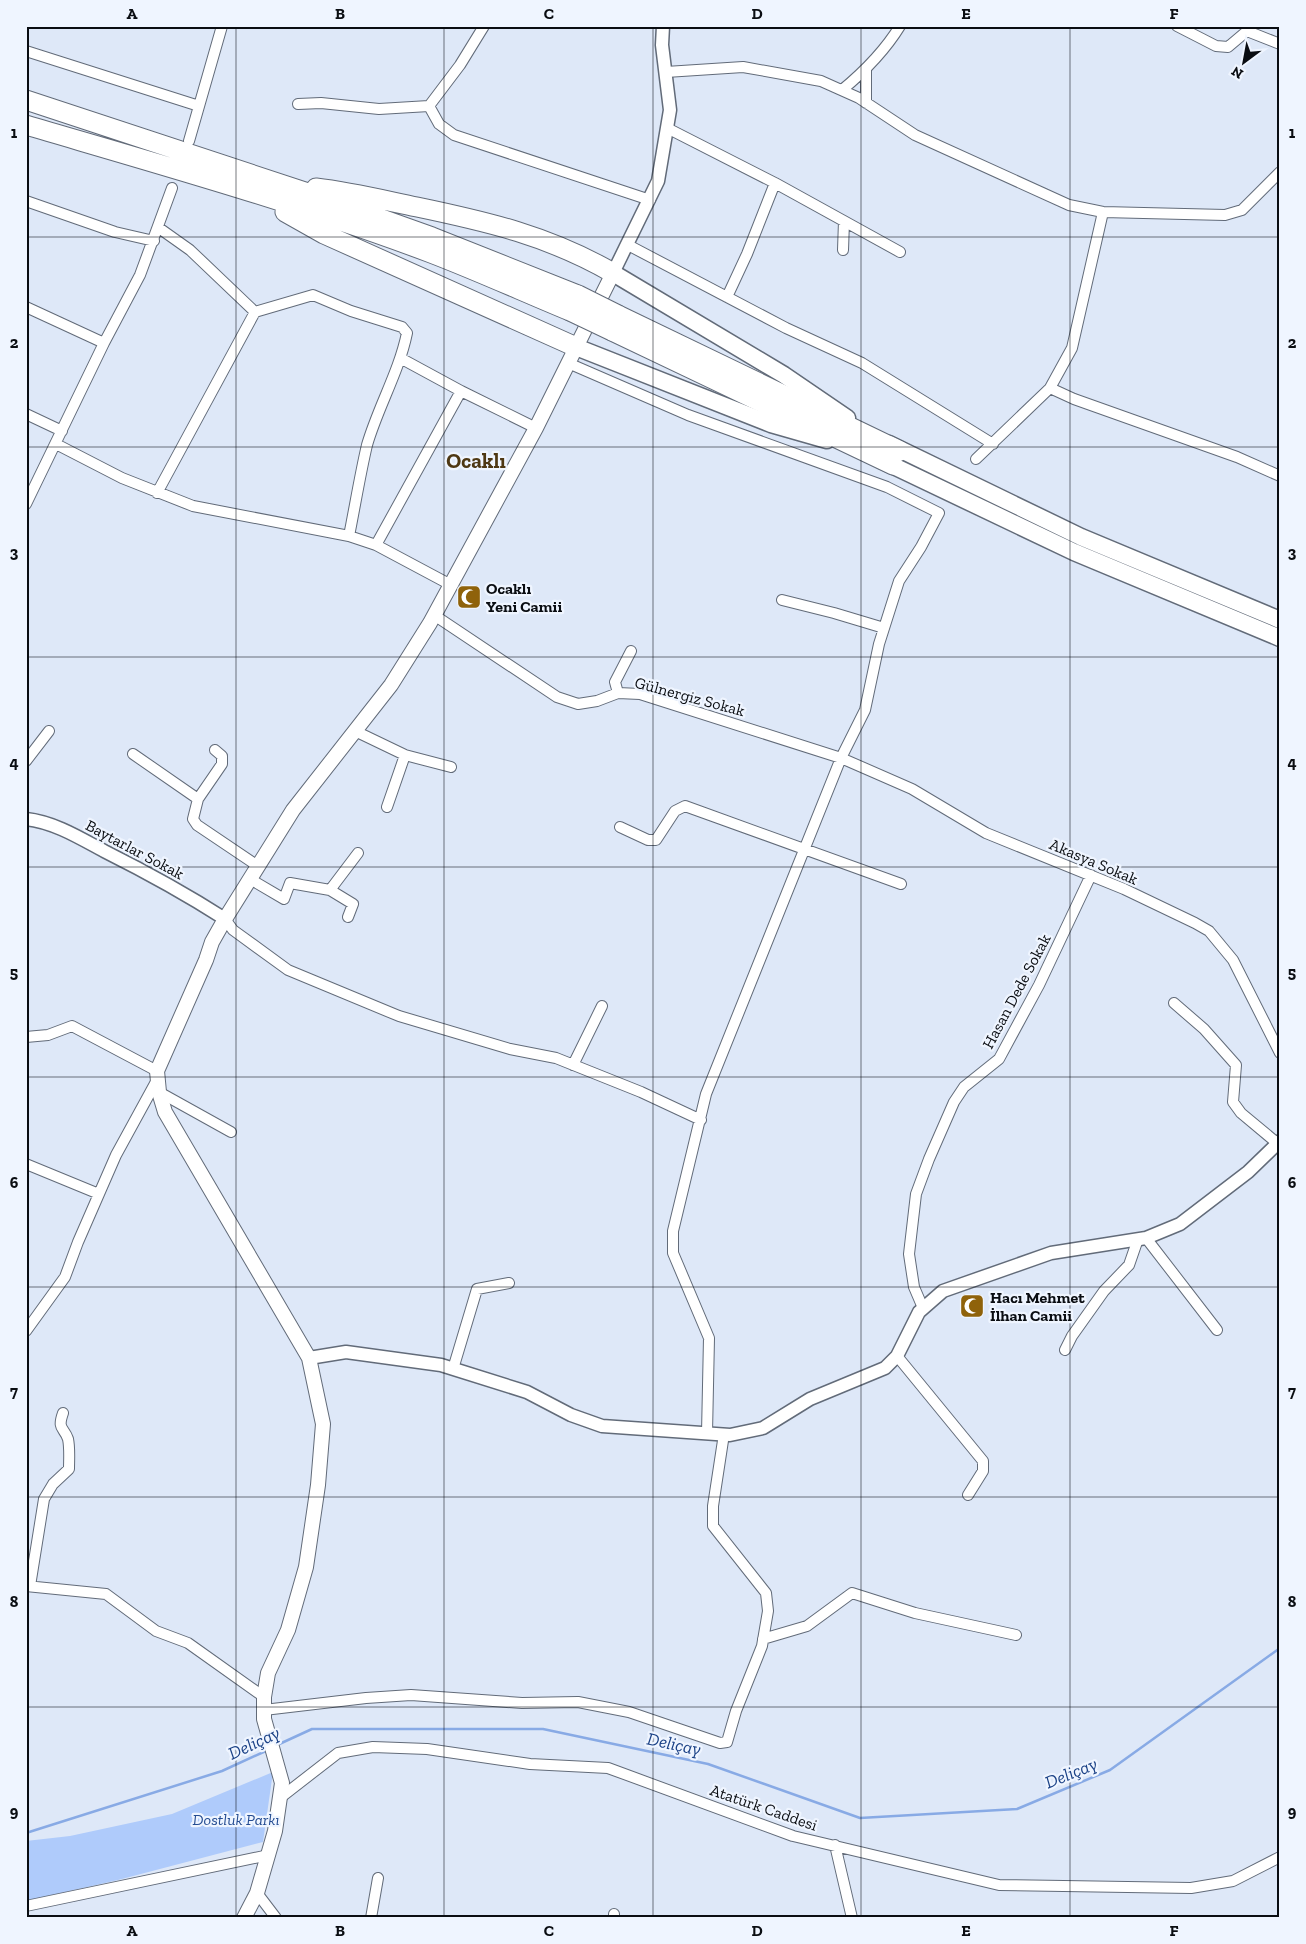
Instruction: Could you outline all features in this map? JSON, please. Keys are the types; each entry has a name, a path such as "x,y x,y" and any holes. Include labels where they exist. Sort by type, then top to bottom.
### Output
{"highway":[{"path":"26,100 229,176 290,215 324,234 572,355 771,424 896,458 1280,620"},
{"path":"26,125 229,176 432,237 896,458 1074,552 1280,638"},
{"path":"229,176 344,191 444,213 532,235 583,256 784,375 896,458"}],"main road":[{"path":"244,1918 257,1893 269,1855 280,1798 282,1783 280,1770 264,1708 268,1673 288,1630 306,1567 318,1485 323,1424 309,1358 165,1112 158,1081 212,942 293,810 391,685 434,615 536,428 613,274"}],"street":[{"path":"189,141 222,26"},
{"path":"298,104 320,103 379,109 428,106 460,65 484,26"},
{"path":"613,274 658,181 670,110 662,45 663,26"},
{"path":"842,90 866,70 888,46 900,26"},
{"path":"1177,26 1216,46 1228,47 1247,31 1280,44"},
{"path":"26,51 199,106"},
{"path":"666,72 743,67 821,81 866,103 915,135 1068,205 1104,212 1225,215 1242,210 1280,172"},
{"path":"866,70 866,103"},
{"path":"428,106 438,124 454,135 650,200"},
{"path":"668,128 775,183 900,252"},
{"path":"727,297 747,254 775,183"},
{"path":"26,504 104,343 140,276 172,188"},
{"path":"26,201 115,232 154,241"},
{"path":"976,459 1050,388 1072,348 1104,212"},
{"path":"843,250 844,221"},
{"path":"159,228 190,250 255,312"},
{"path":"628,245 786,328 862,363 993,444"},
{"path":"157,493 255,312 313,295 351,311 402,327 407,333 402,359 384,398 368,445 349,536"},
{"path":"26,307 104,343"},
{"path":"572,355 688,415 887,486 939,513 921,547 899,581 884,628 865,710 841,758 706,1094 673,1231 673,1253 709,1338 707,1433"},
{"path":"402,359 536,428"},
{"path":"1050,388 1074,400 1237,457 1280,476"},
{"path":"376,545 461,391"},
{"path":"26,414 62,430"},
{"path":"56,444 157,493 192,506 349,536 376,545 451,584"},
{"path":"782,600 884,628"},
{"name":"Gülnergiz Sokak","path":"434,615 557,697 578,704 598,701 618,693 640,694 841,758"},
{"path":"618,693 615,682 631,651"},
{"path":"26,761 49,731"},
{"path":"355,731 405,755 451,767"},
{"path":"215,750 222,756 222,764 198,799 193,819 197,825 258,866"},
{"path":"133,754 175,781 198,799"},
{"path":"387,807 405,755"},
{"name":"Akasya Sokak","path":"841,758 912,789 986,833 1124,889 1209,931 1234,960 1280,1053"},
{"path":"620,827 648,840 656,840 675,811 685,806 901,884"},
{"name":"Baytarlar Sokak","path":"26,819 41,821 77,837 177,888 225,919"},
{"path":"330,890 358,853"},
{"name":"Hasan Dede Sokak","path":"923,1308 914,1287 909,1254 916,1194 929,1159 954,1102 964,1087 1000,1059 1039,985 1091,875"},
{"path":"250,879 284,899 290,884 330,890 353,904 348,917"},
{"path":"225,919 233,930 288,970 399,1016 510,1050 556,1058 641,1092 701,1120"},
{"path":"309,1358 346,1352 441,1365 527,1392 571,1415 602,1426 724,1434 763,1428 810,1399 885,1368 897,1356 919,1312 943,1291 1052,1253 1142,1238 1180,1224 1248,1172 1278,1142 1241,1113 1233,1102 1236,1065 1204,1028 1174,1003"},
{"path":"573,1065 602,1006"},
{"path":"26,1037 48,1035 72,1026 158,1081 231,1132"},
{"path":"26,1331 65,1277 116,1155 158,1081"},
{"path":"26,1164 99,1194"},
{"path":"1142,1238 1217,1330"},
{"path":"1066,1350 1072,1336 1104,1291 1129,1265 1142,1238"},
{"path":"453,1369 477,1289 509,1283"},
{"path":"897,1356 983,1462 983,1471 968,1495"},
{"path":"63,1414 60,1423 61,1430 68,1438 69,1469 53,1484 44,1499 28,1586 106,1594 156,1631 188,1643 264,1708 411,1695 522,1703 578,1702 629,1712 720,1743 727,1742 736,1711 753,1671 763,1639 768,1611 766,1593 713,1526 713,1506 724,1434"},
{"path":"763,1639 807,1626 852,1593 915,1613 1016,1635"},
{"name":"Atatürk Caddesi","path":"280,1798 338,1753 373,1747 427,1749 530,1764 608,1768 793,1836 999,1885 1191,1888 1233,1881 1280,1857"},
{"path":"835,1845 852,1918"},
{"path":"26,1906 269,1855"},
{"path":"370,1918 378,1878"},
{"path":"257,1893 276,1918"}],"green space":[{"name":"Dostluk Parkı","path":"273,1772 263,1842 118,1880 26,1901 26,1841 70,1836 172,1814"}],"waterway":[{"name":"Deliçay","path":"275,1746 312,1729 543,1729 708,1764 860,1818 1017,1809 1110,1770 1280,1648"},
{"name":"Deliçay","path":"26,1833 222,1771 268,1750"}],"place":[{"name":"Ocaklı Yeni Camii","path":"469,597"},
{"name":"Hacı Mehmet İlhan Camii","path":"972,1306"}],"district":[{"name":"Ocaklı","path":"476,461"}]}
